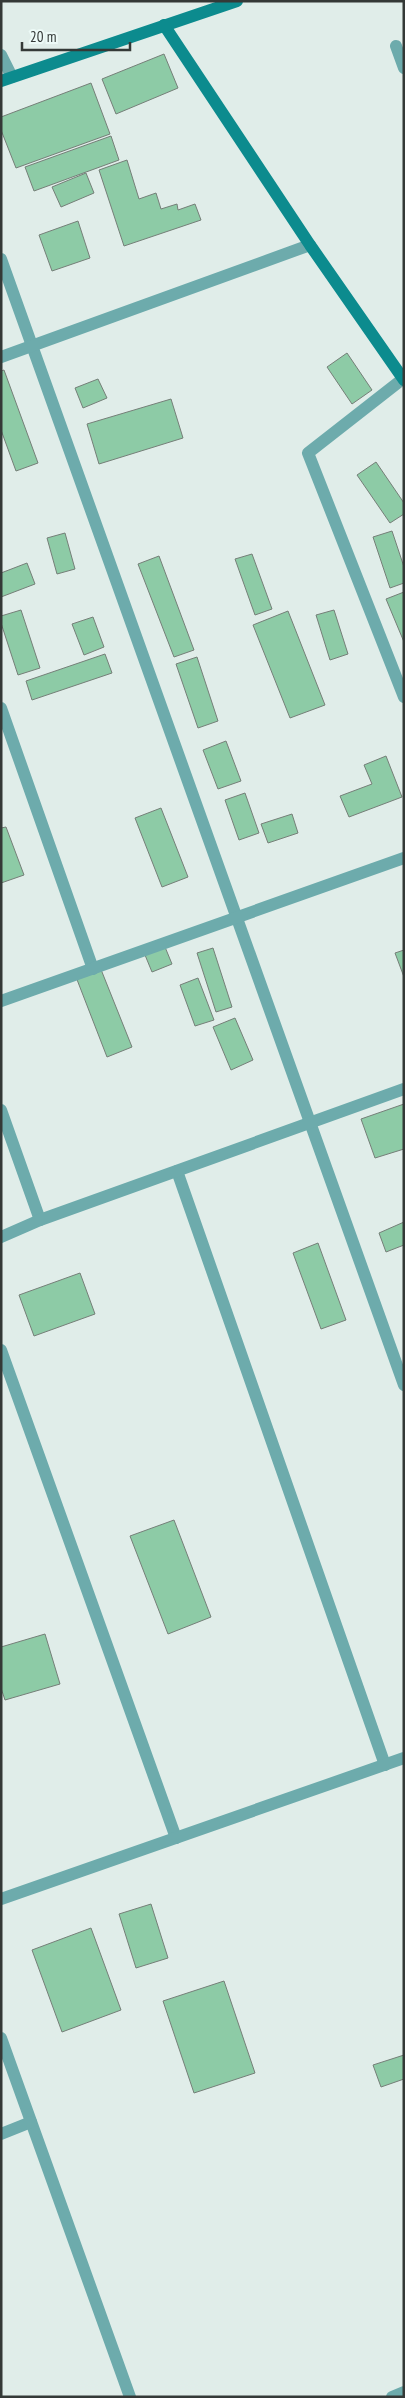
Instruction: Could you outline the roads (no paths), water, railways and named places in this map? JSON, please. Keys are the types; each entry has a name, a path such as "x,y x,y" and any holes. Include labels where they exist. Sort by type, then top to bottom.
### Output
{"street":[{"path":"1,55 7,79 237,1"},
{"path":"164,25 310,245 403,379 308,453 404,697"},
{"path":"396,46 404,68"},
{"path":"1,358 310,245"},
{"path":"1,259 34,346 236,919 404,1385"},
{"path":"1,708 92,969"},
{"path":"1,1001 404,858"},
{"path":"1,1237 40,1220 404,1089"},
{"path":"1,1110 40,1220"},
{"path":"177,1171 385,1765"},
{"path":"1,1350 176,1838"},
{"path":"1,1899 404,1758"},
{"path":"1,2038 130,2397"},
{"path":"1,2134 31,2122"},
{"path":"392,2397 404,2392"}]}
